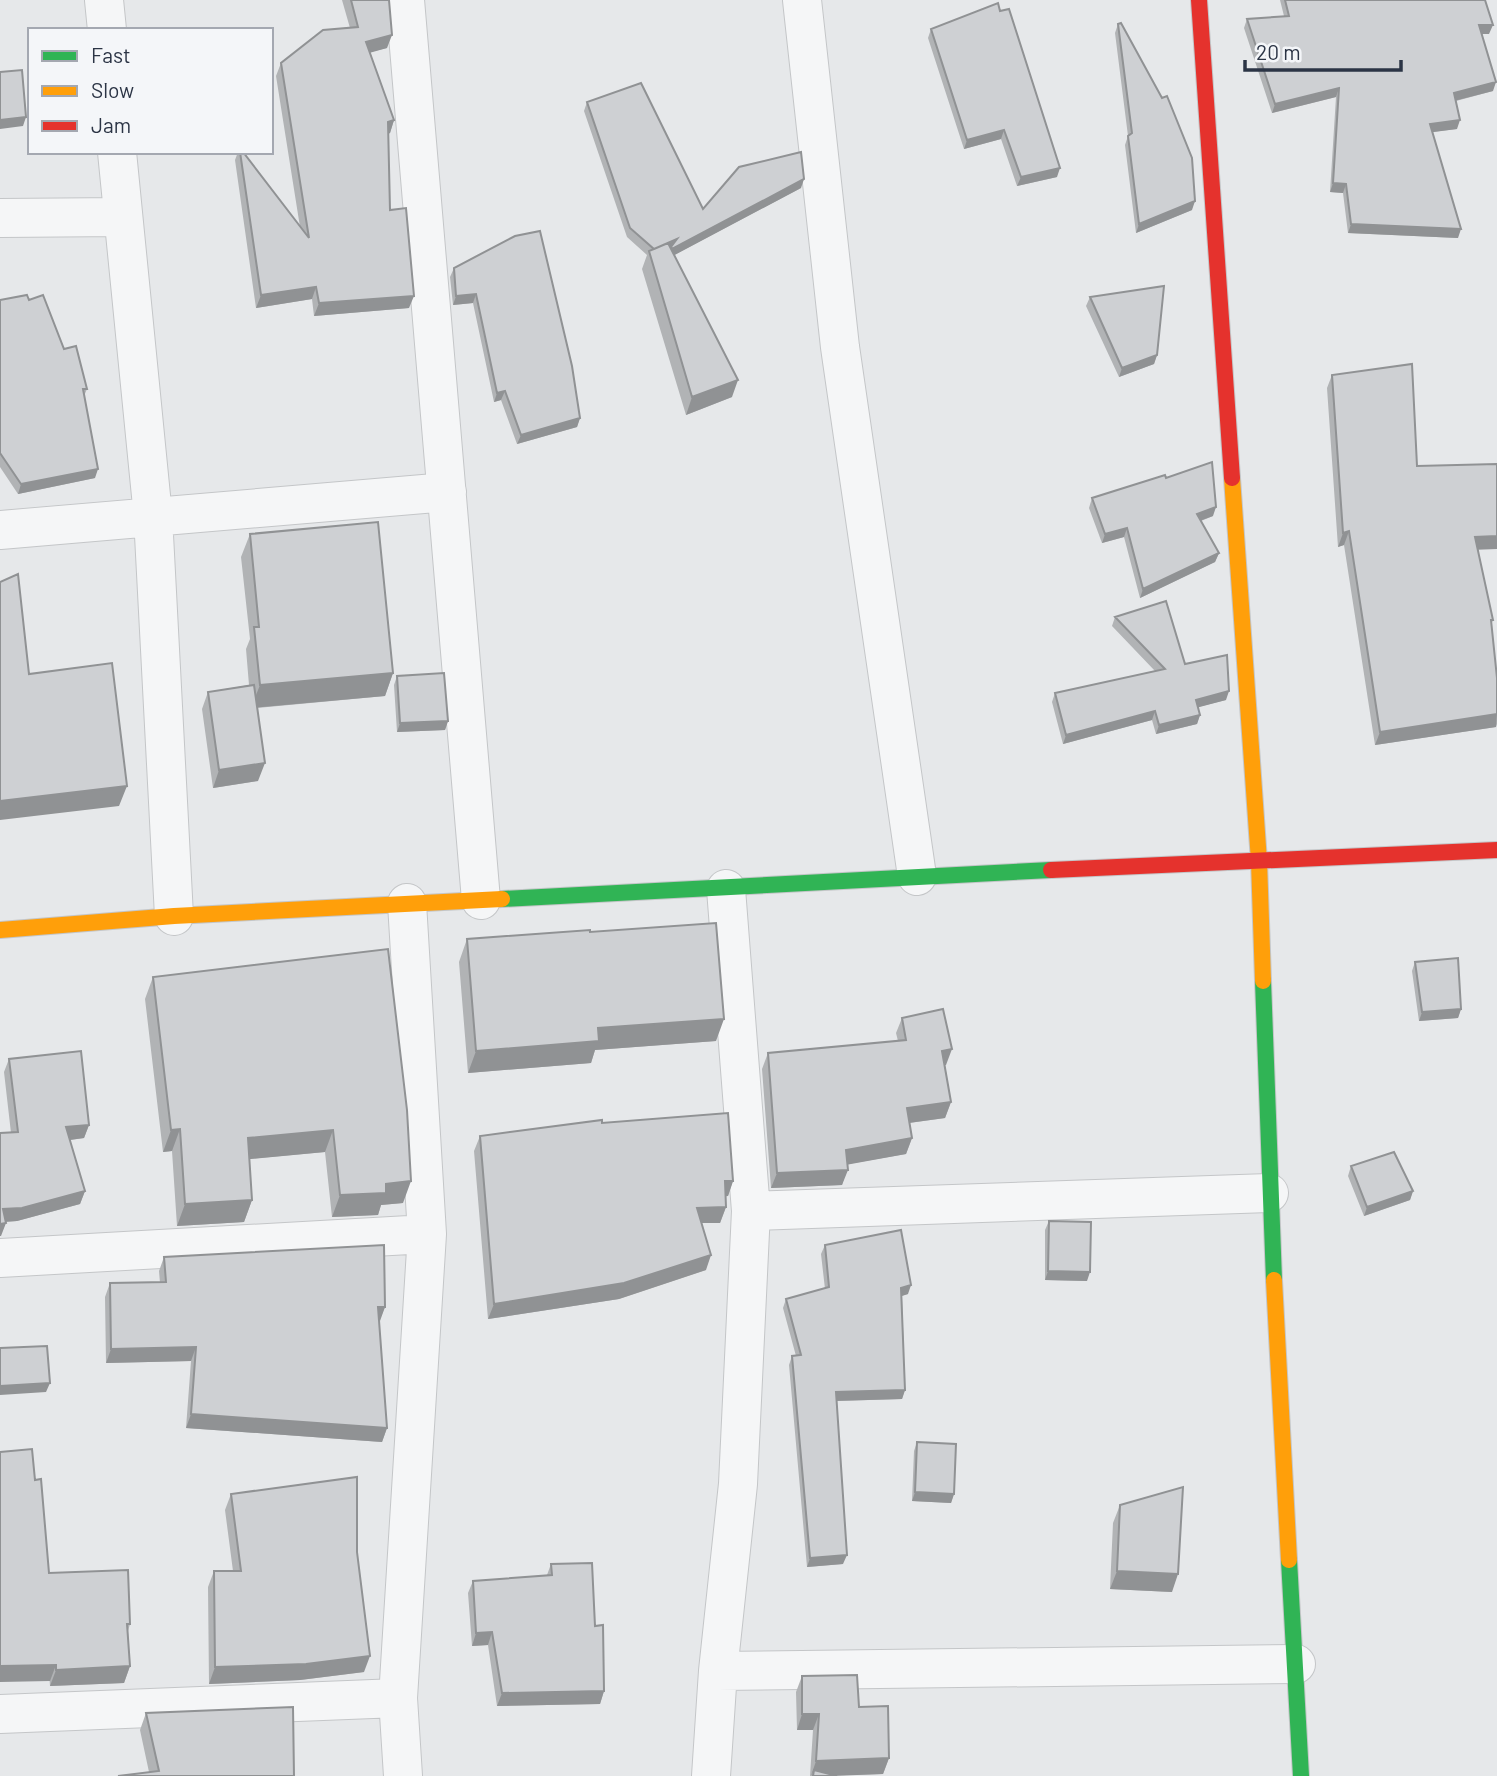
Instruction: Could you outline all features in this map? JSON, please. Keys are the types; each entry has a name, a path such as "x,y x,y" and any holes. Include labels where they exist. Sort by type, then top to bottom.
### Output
{"street":[{"path":"104,0 107,28"},
{"path":"405,0 481,900"},
{"path":"802,0 840,347 917,876"},
{"path":"1199,0 1259,861 1269,1193 1301,1776"},
{"path":"117,154 153,516 174,916"},
{"path":"0,218 122,217"},
{"path":"0,530 447,492"},
{"path":"0,930 174,916 407,903 726,890 917,876 1497,850"},
{"path":"711,1776 718,1671 738,1484 751,1211 726,890"},
{"path":"403,1776 398,1698 427,1234 407,903"},
{"path":"751,1211 1269,1193"},
{"path":"0,1258 427,1234"},
{"path":"718,1671 1296,1664"},
{"path":"0,1714 398,1698"}],"building":[{"path":"351,0 389,0 392,35 366,42 394,120 388,122 390,210 406,208 414,296 319,303 316,287 261,295 240,154 245,154 309,238 281,63 323,30 358,27"},
{"path":"1285,0 1485,0 1493,25 1479,25 1496,82 1454,93 1460,120 1430,124 1461,229 1351,224 1346,184 1333,183 1339,88 1275,104 1247,19 1289,16"},
{"path":"998,3 1000,11 1009,9 1060,168 1021,177 1004,130 967,140 931,29"},
{"path":"1121,23 1162,98 1167,96 1192,158 1195,201 1139,224 1128,136 1132,133 1118,24"},
{"path":"22,70 26,117 0,120 0,72"},
{"path":"641,83 703,209 739,167 801,152 804,179 672,249 677,239 654,249 630,228 587,102"},
{"path":"540,231 572,366 580,418 521,435 505,391 497,393 476,294 456,296 454,268 515,236"},
{"path":"668,243 738,380 692,397 649,251"},
{"path":"1164,286 1157,355 1122,368 1090,297"},
{"path":"27,295 29,300 43,295 64,349 76,346 87,389 83,389 98,469 21,484 0,453 0,300"},
{"path":"1412,364 1417,466 1497,464 1497,536 1475,537 1493,620 1497,714 1380,732 1349,531 1343,533 1332,375"},
{"path":"1212,462 1216,507 1197,514 1219,553 1143,589 1127,528 1105,534 1092,498 1165,475 1166,478"},
{"path":"378,522 393,673 260,685 254,627 259,627 250,534"},
{"path":"18,574 29,674 112,663 127,786 0,801 0,582"},
{"path":"1166,601 1185,664 1227,655 1229,691 1196,700 1200,715 1159,725 1155,711 1066,735 1055,693 1165,669 1115,617"},
{"path":"444,673 448,721 400,723 397,676"},
{"path":"254,685 265,763 219,770 208,692"},
{"path":"716,923 724,1019 598,1028 599,1041 476,1051 467,939"},
{"path":"388,949 407,1110 411,1181 386,1184 386,1193 340,1195 333,1130 248,1138 252,1200 185,1204 180,1129 171,1130 153,977"},
{"path":"1458,958 1461,1009 1422,1012 1415,962"},
{"path":"943,1009 952,1049 942,1051 951,1102 907,1108 912,1138 846,1150 848,1170 777,1173 768,1053 906,1040 902,1018"},
{"path":"81,1051 89,1125 66,1127 85,1191 22,1208 3,1209 6,1223 0,1224 0,1133 18,1132 9,1059"},
{"path":"728,1113 733,1181 725,1181 726,1207 697,1208 711,1255 624,1283 494,1304 480,1136 602,1120 602,1123"},
{"path":"1394,1152 1413,1191 1367,1207 1351,1166"},
{"path":"1049,1221 1091,1222 1090,1272 1048,1271"},
{"path":"901,1230 911,1285 901,1288 905,1390 836,1392 847,1555 810,1558 792,1356 801,1355 786,1299 829,1287 825,1245"},
{"path":"384,1245 385,1307 378,1307 387,1428 191,1414 196,1347 111,1349 110,1283 166,1282 164,1257"},
{"path":"47,1346 50,1383 0,1386 0,1348"},
{"path":"917,1442 956,1444 954,1494 915,1492"},
{"path":"32,1449 35,1480 41,1479 49,1573 128,1570 130,1624 127,1624 130,1666 56,1670 56,1665 0,1666 0,1452"},
{"path":"357,1477 357,1552 370,1656 306,1664 215,1667 214,1571 241,1571 231,1494"},
{"path":"1183,1487 1178,1574 1117,1571 1120,1505"},
{"path":"592,1563 595,1626 603,1625 604,1691 502,1693 492,1632 476,1633 473,1581 552,1575 551,1564"},
{"path":"857,1675 859,1707 888,1706 889,1758 816,1761 819,1714 802,1714 802,1676"},
{"path":"293,1707 294,1776 118,1776 159,1771 146,1713"},
{"path":"814,1770 837,1776 813,1776"}],"traffic: fast":[{"path":"502,899 1051,870"},
{"path":"1263,981 1274,1280"},
{"path":"1289,1560 1301,1776"}],"traffic: slow":[{"path":"1232,478 1259,861 1263,981"},
{"path":"0,930 174,916 502,899"},
{"path":"1274,1280 1289,1560"}],"traffic: jam":[{"path":"1199,0 1232,478"},
{"path":"1051,870 1497,850"}]}
